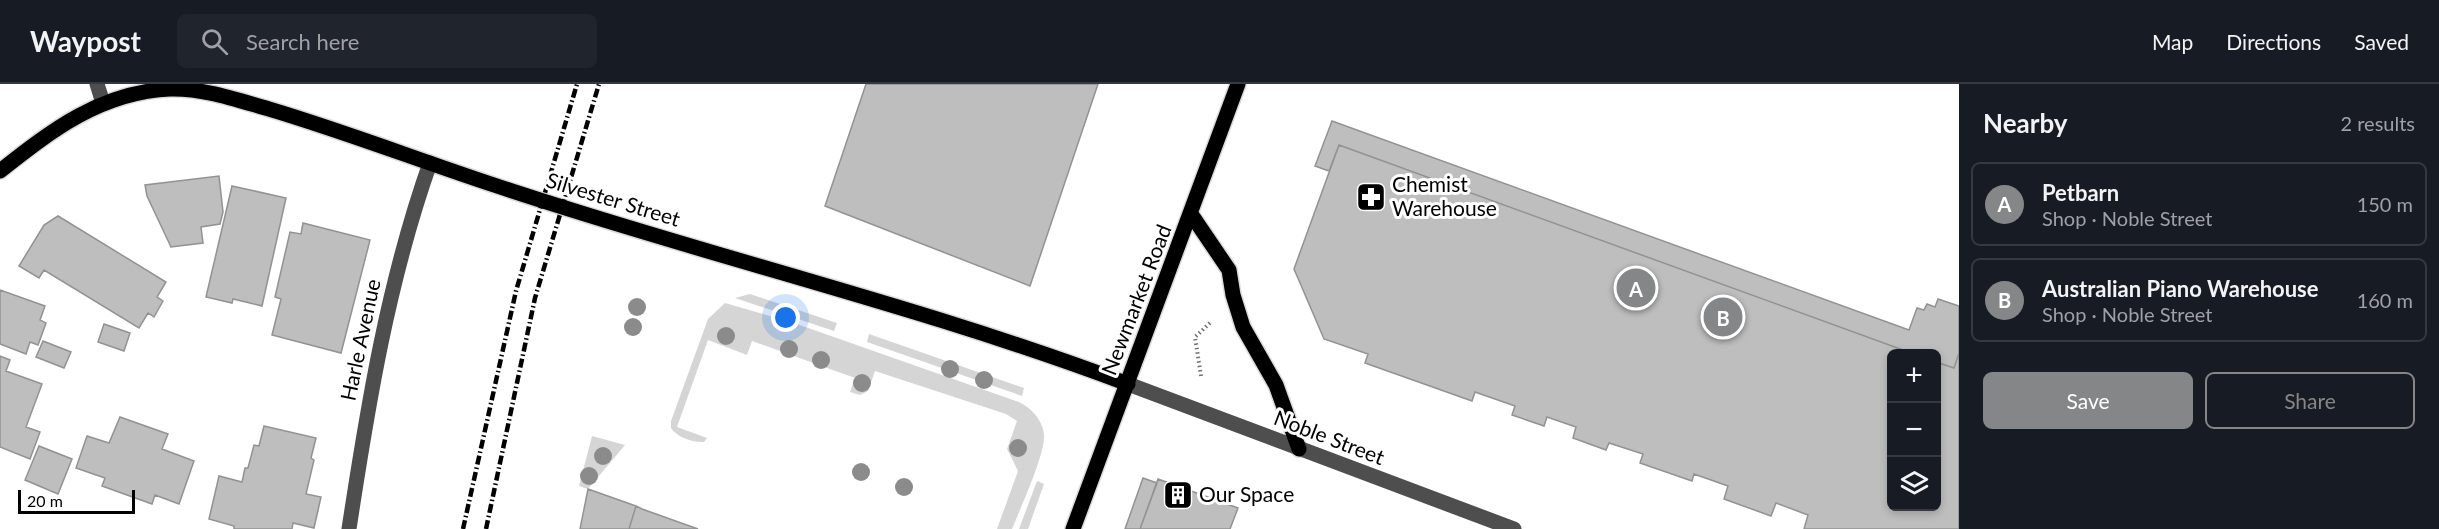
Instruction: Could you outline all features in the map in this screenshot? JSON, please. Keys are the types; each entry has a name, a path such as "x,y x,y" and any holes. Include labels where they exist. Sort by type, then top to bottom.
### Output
{"main road":[{"name":"Newmarket Road","path":"1073,529 1238,84"},
{"name":"Silvester Street","path":"0,171 63,123 124,95 168,89 223,89 302,119 598,218 1034,350 1128,384"},
{"path":"1191,214 1229,270 1233,295 1243,327 1276,385 1299,449"}],"street":[{"path":"97,84 103,103"},
{"name":"Harle Avenue","path":"349,529 384,322 407,234 430,163"},
{"name":"Noble Street","path":"1128,384 1514,529"}],"path":[{"path":"1201,376 1196,337 1220,313"}],"shaded area":[{"path":"750,294 837,323 834,331 735,298"},
{"path":"725,303 794,323 1019,402 1028,408 1041,424 1044,443 1037,467 1012,529 997,529 1018,471 1007,449 1017,421 1006,414 875,371 868,391 860,395 850,392 855,378 752,341 747,355 708,340 677,427 707,438 704,442 695,442 677,434 671,428 671,421 708,319"},
{"path":"869,334 1024,388 1022,396 867,342"},
{"path":"592,436 625,445 588,489 579,486"},
{"path":"1037,481 1044,484 1028,529 1019,529"}],"building":[{"path":"866,84 1098,84 1030,286 825,206"},
{"path":"1332,121 1909,330 1917,308 1924,310 1927,304 1935,307 1938,299 1959,306 1959,353 1954,368 1941,364 1941,349 1900,349 1339,145 1329,171 1315,166"},
{"path":"1339,145 1900,349 1887,349 1887,511 1941,511 1941,364 1954,368 1959,353 1959,529 1804,529 1808,515 1776,503 1771,516 1724,499 1728,486 1694,474 1692,481 1640,463 1643,454 1609,443 1606,450 1573,438 1576,427 1547,417 1544,426 1512,415 1515,406 1475,392 1472,401 1365,363 1368,354 1324,339 1294,269"},
{"path":"219,176 223,212 220,224 201,227 203,243 171,247 147,196 145,185"},
{"path":"232,186 286,198 262,306 233,299 232,303 206,297"},
{"path":"58,216 166,282 157,297 163,301 154,317 148,313 139,328 44,270 39,278 19,266 44,225"},
{"path":"303,223 370,240 341,353 272,335 281,299 275,297 290,232 301,234"},
{"path":"0,290 45,306 40,320 46,323 38,345 30,342 26,354 0,344"},
{"path":"104,324 130,333 124,351 98,342"},
{"path":"43,341 71,352 64,368 36,357"},
{"path":"0,356 10,360 6,371 42,384 26,427 40,432 30,459 0,447"},
{"path":"120,417 168,434 162,449 194,461 179,504 155,495 152,504 102,486 105,478 76,468 87,436 109,443"},
{"path":"264,426 316,438 311,458 314,460 306,494 321,497 314,528 293,523 292,529 234,529 234,526 209,519 219,476 242,482 254,445 259,446"},
{"path":"39,446 72,459 58,494 25,480"},
{"path":"1143,478 1157,483 1140,529 1125,529"},
{"name":"Our Space","path":"1158,479 1238,508 1230,529 1140,529"},
{"path":"588,489 636,506 629,529 580,529"},
{"path":"636,506 642,509 698,529 629,529"}],"railway":[{"path":"463,529 516,291 577,84"},
{"path":"486,529 535,298 599,84"}],"place":[{"name":"Chemist Warehouse","path":"1371,197"},
{"name":"Petbarn","path":"1636,288"},
{"name":"Australian Piano Warehouse","path":"1723,317"},
{"name":"Our Space","path":"1178,495"}]}
